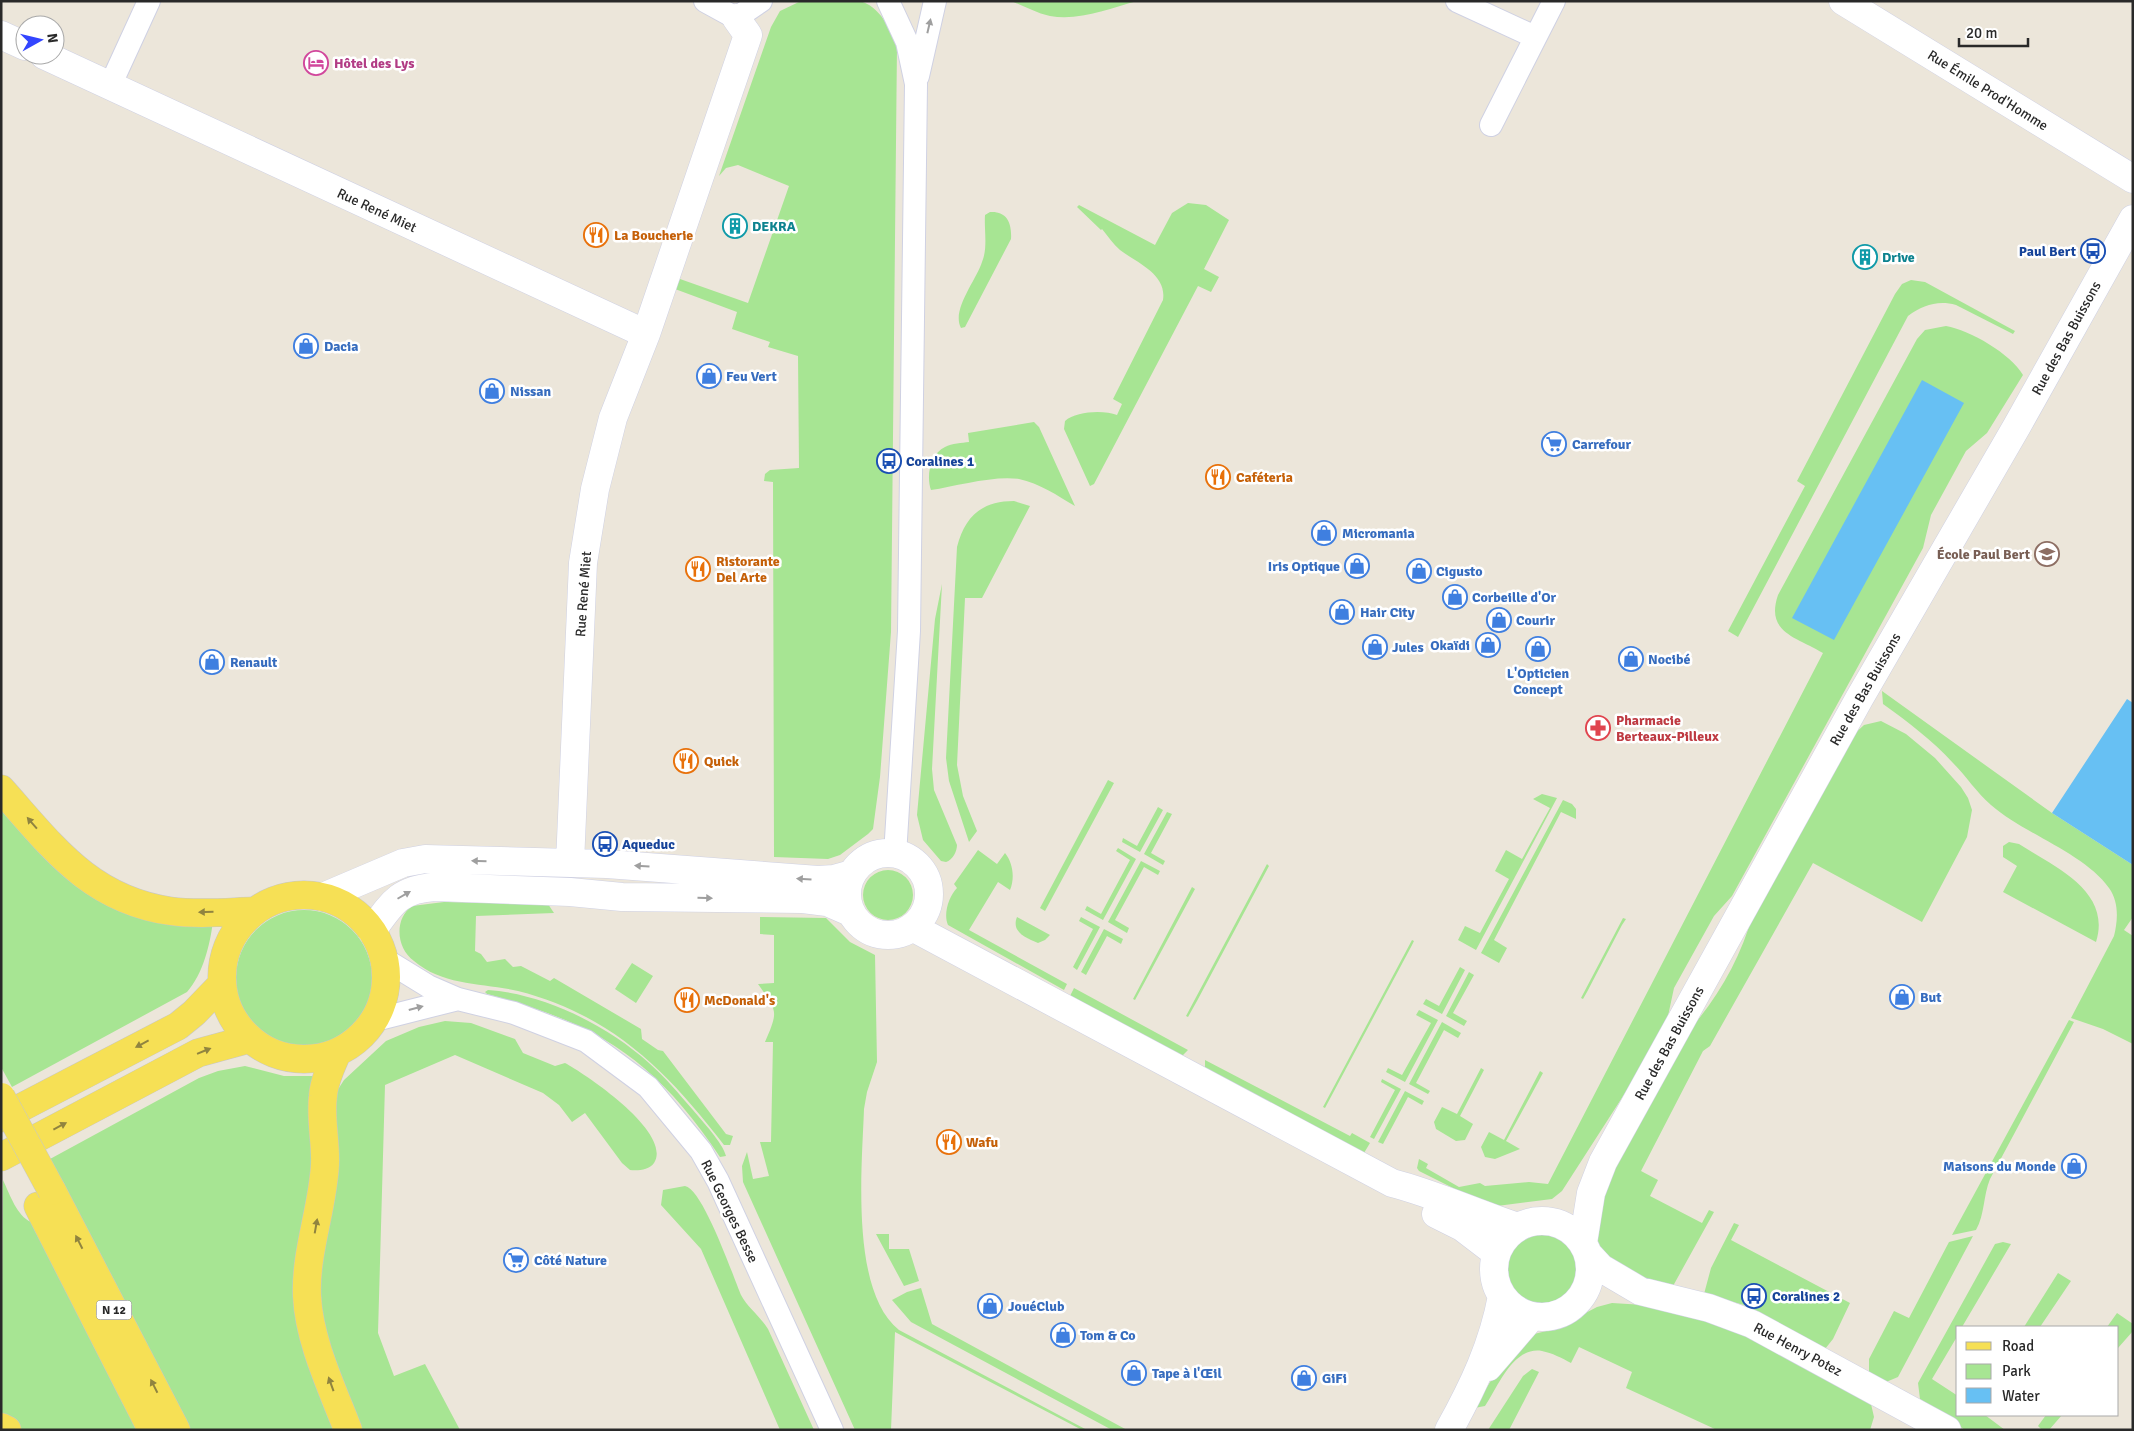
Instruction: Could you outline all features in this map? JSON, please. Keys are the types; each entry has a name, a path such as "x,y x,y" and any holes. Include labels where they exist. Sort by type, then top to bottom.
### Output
{"main road":[{"path":"1,789 62,858 103,890 125,900 171,911 254,911"},
{"path":"305,894 323,897 351,909 372,931 384,959 386,971 384,996 375,1020 358,1039 337,1053 314,1059 291,1059 269,1052 249,1039 230,1014 222,984 225,951 242,922 254,911 270,902 287,896 305,894"},
{"path":"1,1118 178,1026 222,984"},
{"path":"1,1157 198,1054 249,1039"},
{"path":"337,1053 325,1083 323,1095 325,1165 310,1258 307,1296 313,1332 348,1430"},
{"name":"N 12","path":"1,1097 152,1430"},
{"name":"N 12","path":"1,1137 44,1195 176,1430"},
{"path":"1,1427 7,1430"}],"street":[{"path":"110,86 149,1"},
{"path":"705,1 736,18 761,1"},
{"path":"888,1 907,42 916,84"},
{"path":"895,854 909,631 916,84 935,1"},
{"path":"1457,1 1535,37"},
{"path":"1491,125 1554,1"},
{"name":"Rue Émile Prod'Homme","path":"1843,1 2133,180"},
{"name":"Rue René Miet","path":"570,863 583,563 595,489 613,418 646,334 748,35 736,18"},
{"path":"1,35 15,41"},
{"name":"Rue René Miet","path":"65,65 646,334"},
{"name":"Rue des Bas Buissons","path":"1585,1248 1591,1193 1603,1162 1859,699 2017,426 2133,219"},
{"path":"323,897 396,866 417,860 659,867 818,880 834,879 852,874 873,856 895,854 905,858 919,868 928,888 926,907 920,919 912,927 896,934 884,936 862,927 850,912 827,902 803,899 622,897 570,892 435,887 413,890 404,894 388,908 372,931"},
{"path":"850,912 847,893 852,874"},
{"path":"912,927 1392,1183 1413,1201 1462,1227 1496,1253"},
{"name":"Rue Georges Besse","path":"384,959 428,986 458,1000 514,1013 586,1041 648,1087 701,1151 718,1181 832,1430"},
{"name":"Rue Georges Besse","path":"375,1020 458,1000"},
{"name":"Rue des Bas Buissons","path":"1529,1224 1555,1215 1568,1203 1603,1162"},
{"path":"1392,1183 1426,1192 1470,1212 1529,1224 1565,1226 1585,1248 1589,1277 1580,1298 1571,1308 1559,1314 1546,1317 1532,1316 1515,1309 1502,1296 1494,1275 1496,1253 1504,1238 1529,1224"},
{"name":"Rue Henry Potez","path":"1585,1248 1601,1268 1640,1291 1709,1308 1752,1324 1947,1430"},
{"name":"Rue Henry Potez","path":"1580,1298 1594,1298 1640,1291"},
{"path":"1449,1430 1472,1388 1493,1338 1502,1296"},
{"path":"1472,1388 1532,1316"}],"green space":[{"path":"801,1 860,1 867,4 883,19 897,45 891,632 880,777 873,829 840,855 828,859 774,857 773,482 764,481 765,474 770,470 799,468 798,356 768,347 770,342 732,329 737,312 675,289 680,279 748,303 789,186 738,165 726,168 719,176 771,27 780,11"},
{"path":"1010,1 1137,1 1083,16 1061,17 1045,15"},
{"path":"1188,203 1206,205 1229,220 1204,269 1219,277 1211,292 1198,286 1094,484 1090,486 1064,429 1065,421 1076,415 1090,412 1105,412 1117,415 1122,404 1113,399 1163,300 1163,291 1156,276 1120,250 1102,229 1077,207 1079,205 1155,245 1172,213"},
{"path":"990,212 1001,214 1007,219 1011,228 1011,239 965,327 961,328 959,312 984,257 985,215"},
{"path":"1911,280 1925,282 2015,331 2013,334 1956,305 1943,303 1931,304 1908,316 1738,637 1728,631 1805,486 1797,481 1895,294 1902,284"},
{"path":"1946,326 1966,332 2000,351 2023,375 1987,433 1966,451 1931,515 1923,548 1732,896 1714,916 1674,988 1668,1016 1627,1090 1562,1191 1552,1199 1497,1206 1479,1201 1419,1171 1417,1168 1419,1159 1428,1164 1426,1168 1459,1187 1480,1183 1485,1186 1529,1182 1548,1184 1823,653 1794,638 1780,626 1776,618 1775,608 1778,595 1917,339 1925,330"},
{"path":"1034,422 1039,427 1075,506 1041,487 1019,479 999,478 931,490 930,466 940,450 951,445 969,442 968,433"},
{"path":"1014,501 1030,506 982,598 965,598 957,765 963,796 977,831 969,842 949,781 946,758 957,547 960,536 976,512 993,504"},
{"path":"942,584 932,769 934,790 957,845 954,855 946,862 941,861 923,840 917,815 935,619"},
{"path":"1882,691 2052,813 2133,865 2133,917 2124,930 2133,936 2133,1044 2103,1029 2071,1018 2114,936 2117,911 2115,899 2109,888 2085,864 2020,825 1991,805 1937,747 1883,704"},
{"path":"1881,721 1906,734 1935,758 1961,787 1968,798 1972,810 1967,837 1922,922 1813,863 1710,1046 1703,1051 1641,1171 1658,1180 1650,1196 1702,1223 1709,1210 1714,1212 1673,1286 1624,1272 1599,1247 1596,1240 1597,1200 1691,1028 1720,989 1736,960 1753,914 1851,737 1864,725"},
{"path":"1108,780 1114,783 1045,911 1040,908"},
{"path":"1542,794 1557,798 1476,950 1458,940 1465,926 1480,933 1509,879 1495,871 1506,850 1522,859 1550,808 1533,799"},
{"path":"1563,800 1572,804 1576,809 1576,819 1561,812 1494,940 1507,948 1499,963 1481,953"},
{"path":"1,801 55,862 213,921 205,959 193,985 187,992 12,1087 1,1067"},
{"path":"1158,807 1163,810 1140,852 1122,842 1123,838 1137,846"},
{"path":"1167,812 1172,814 1151,853 1165,861 1163,865 1144,854"},
{"path":"2009,842 2019,844 2077,882 2096,908 2099,924 2096,942 2003,892 2017,866 2003,857 2003,846"},
{"path":"1118,848 1136,859 1103,920 1085,910 1087,906 1101,914 1130,860 1116,851"},
{"path":"978,850 997,864 1005,853 1008,857 1013,876 1010,890 998,882 969,930 1067,984 1064,990 948,925 946,916 948,905 957,888 954,884"},
{"path":"1141,861 1160,871 1158,875 1144,867 1115,920 1129,928 1127,933 1108,922"},
{"path":"1267,864 1269,866 1197,1001 1188,1017 1186,1016"},
{"path":"888,870 898,872 906,877 911,885 913,895 911,905 906,913 898,918 888,920 878,918 870,913 865,905 863,895 865,885 870,877 878,872"},
{"path":"1192,887 1195,889 1135,1000 1133,999"},
{"path":"444,902 548,904 554,913 476,916 475,951 481,954 487,962 505,959 513,967 521,966 550,981 554,978 641,1029 642,1039 658,1050 663,1051 726,1134 733,1136 730,1145 724,1145 703,1118 659,1070 635,1049 582,1015 552,1001 518,991 450,979 425,969 414,961 404,949 399,934 402,918 412,906"},
{"path":"304,910 330,915 342,921 352,930 361,940 367,952 372,978 367,1004 361,1016 352,1026 342,1035 330,1041 304,1046 278,1041 266,1035 256,1026 247,1016 241,1004 236,978 241,952 247,940 256,930 266,921 278,915"},
{"path":"760,917 826,918 850,942 875,955 877,1062 867,1092 864,1109 861,1194 862,1227 866,1258 873,1287 883,1312 899,1330 1087,1430 1082,1430 895,1332 891,1430 855,1430 743,1182 742,1166 747,1152 753,1179 769,1176 760,1142 771,1142 773,1042 765,1042 774,1017 774,1011 758,984 774,983 774,935 760,934"},
{"path":"1017,917 1050,935 1038,943 1029,939 1021,934 1016,927"},
{"path":"1081,917 1100,927 1077,970 1073,967 1093,929 1079,921"},
{"path":"1623,918 1626,919 1587,992 1583,999 1581,998"},
{"path":"1104,929 1123,939 1121,944 1107,936 1086,975 1081,972"},
{"path":"1412,940 1414,941 1411,947 1325,1108 1323,1107"},
{"path":"632,963 653,976 636,1003 615,989"},
{"path":"1460,967 1465,970 1442,1014 1423,1004 1426,999 1439,1006"},
{"path":"1469,972 1474,975 1453,1013 1467,1021 1464,1026 1446,1016"},
{"path":"1074,988 1188,1050 1181,1057 1069,998"},
{"path":"488,990 531,998 552,1005 594,1024 614,1036 649,1063 666,1080 712,1132 726,1156 720,1157 696,1123 672,1095 621,1050 593,1033 562,1018 487,994 485,992"},
{"path":"1419,1010 1438,1020 1405,1082 1386,1072 1388,1068 1402,1075 1431,1023 1416,1015"},
{"path":"2069,1020 2074,1022 1990,1179 1981,1218 1976,1230 1952,1235"},
{"path":"445,1021 471,1023 515,1039 523,1053 555,1066 565,1063 591,1079 625,1106 640,1121 651,1136 657,1151 654,1163 649,1167 643,1170 630,1170 622,1163 585,1113 572,1122 559,1105 543,1093 455,1055 385,1085 378,1333 394,1376 425,1364 460,1430 356,1430 316,1300 335,1094 344,1080 386,1041 419,1027"},
{"path":"1442,1022 1461,1033 1458,1038 1444,1030 1416,1083 1430,1091 1428,1094 1409,1084"},
{"path":"1205,1060 1350,1136 1352,1133 1370,1143 1364,1153 1205,1068"},
{"path":"245,1066 284,1076 321,1076 303,1250 338,1430 186,1430 50,1159 199,1078 218,1071"},
{"path":"1481,1068 1484,1070 1460,1116 1473,1124 1465,1140 1456,1141 1436,1129 1434,1122 1442,1107 1457,1114"},
{"path":"1540,1071 1543,1073 1506,1141 1520,1149 1495,1159 1485,1157 1481,1147 1489,1132 1504,1140"},
{"path":"1382,1079 1401,1089 1374,1139 1370,1137 1395,1090 1381,1082"},
{"path":"1405,1091 1424,1101 1422,1105 1408,1097 1383,1144 1378,1142"},
{"path":"3,1180 18,1210 31,1222 141,1430 24,1430 1,1420"},
{"path":"685,1186 692,1191 709,1217 741,1295 768,1329 814,1430 780,1430 701,1249 661,1205 663,1190"},
{"path":"1734,1223 1739,1225 1731,1240 1850,1303 1833,1339 1825,1349 1744,1305 1704,1294 1711,1268"},
{"path":"876,1234 889,1234 889,1249 909,1249 919,1281 904,1286"},
{"path":"1542,1234 1555,1237 1567,1244 1574,1256 1577,1269 1574,1282 1567,1294 1555,1301 1542,1304 1529,1301 1517,1294 1510,1282 1507,1269 1510,1256 1517,1244 1529,1237"},
{"path":"1973,1236 1898,1377 1886,1382 1869,1373 1869,1359 1894,1311 1909,1318 1949,1242"},
{"path":"2003,1242 2011,1244 1963,1326 1956,1326 1956,1338 1932,1379 1956,1395 1956,1416 1986,1416 2005,1430 1965,1430 1920,1399 1918,1383 1995,1244"},
{"path":"2058,1273 2071,1281 2041,1326 2025,1326"},
{"path":"921,1288 932,1324 1127,1430 1112,1430 911,1322 892,1300 907,1292"},
{"path":"1612,1303 1644,1305 1727,1325 1871,1404 1874,1417 1870,1430 1717,1430 1626,1388 1632,1372 1579,1347 1571,1363 1542,1351 1532,1351 1523,1355 1515,1361 1501,1379 1485,1406 1474,1408 1500,1366 1534,1334 1555,1329 1597,1307"},
{"path":"2117,1313 2133,1324 2133,1331 2119,1347 2119,1326 2108,1326"},
{"path":"1532,1369 1539,1372 1509,1430 1488,1430 1523,1376"},
{"path":"2045,1416 2061,1416 2049,1430 2042,1430 2038,1426"}],"water":[{"path":"1922,380 1964,403 1834,640 1792,618"},
{"path":"2127,699 2133,703 2133,865 2052,813"}],"place":[{"name":"Hôtel des Lys","path":"316,63"},
{"name":"DEKRA","path":"735,226"},
{"name":"La Boucherie","path":"596,235"},
{"name":"Paul Bert","path":"2093,251"},
{"name":"Drive","path":"1865,257"},
{"name":"Dacia","path":"306,346"},
{"name":"Feu Vert","path":"709,376"},
{"name":"Nissan","path":"492,391"},
{"name":"Carrefour","path":"1554,444"},
{"name":"Coralines 1","path":"889,461"},
{"name":"Caféteria","path":"1218,477"},
{"name":"Micromania","path":"1324,533"},
{"name":"École Paul Bert","path":"2047,554"},
{"name":"Iris Optique","path":"1357,566"},
{"name":"Ristorante Del Arte","path":"698,569"},
{"name":"Cigusto","path":"1419,571"},
{"name":"Corbeille d'Or","path":"1455,597"},
{"name":"Hair City","path":"1342,612"},
{"name":"Courir","path":"1499,620"},
{"name":"Okaïdi","path":"1488,645"},
{"name":"Jules","path":"1375,647"},
{"name":"L'Opticien Concept","path":"1538,649"},
{"name":"Nocibé","path":"1631,659"},
{"name":"Renault","path":"212,662"},
{"name":"Pharmacie Berteaux-Pilleux","path":"1598,728"},
{"name":"Quick","path":"686,761"},
{"name":"Aqueduc","path":"605,844"},
{"name":"But","path":"1902,997"},
{"name":"McDonald's","path":"687,1000"},
{"name":"Wafu","path":"949,1142"},
{"name":"Maisons du Monde","path":"2074,1166"},
{"name":"Côté Nature","path":"516,1260"},
{"name":"Coralines 2","path":"1754,1296"},
{"name":"JouéClub","path":"990,1306"},
{"name":"Tom & Co","path":"1063,1335"},
{"name":"Tape à l'Œil","path":"1134,1373"},
{"name":"GiFi","path":"1304,1378"}]}
